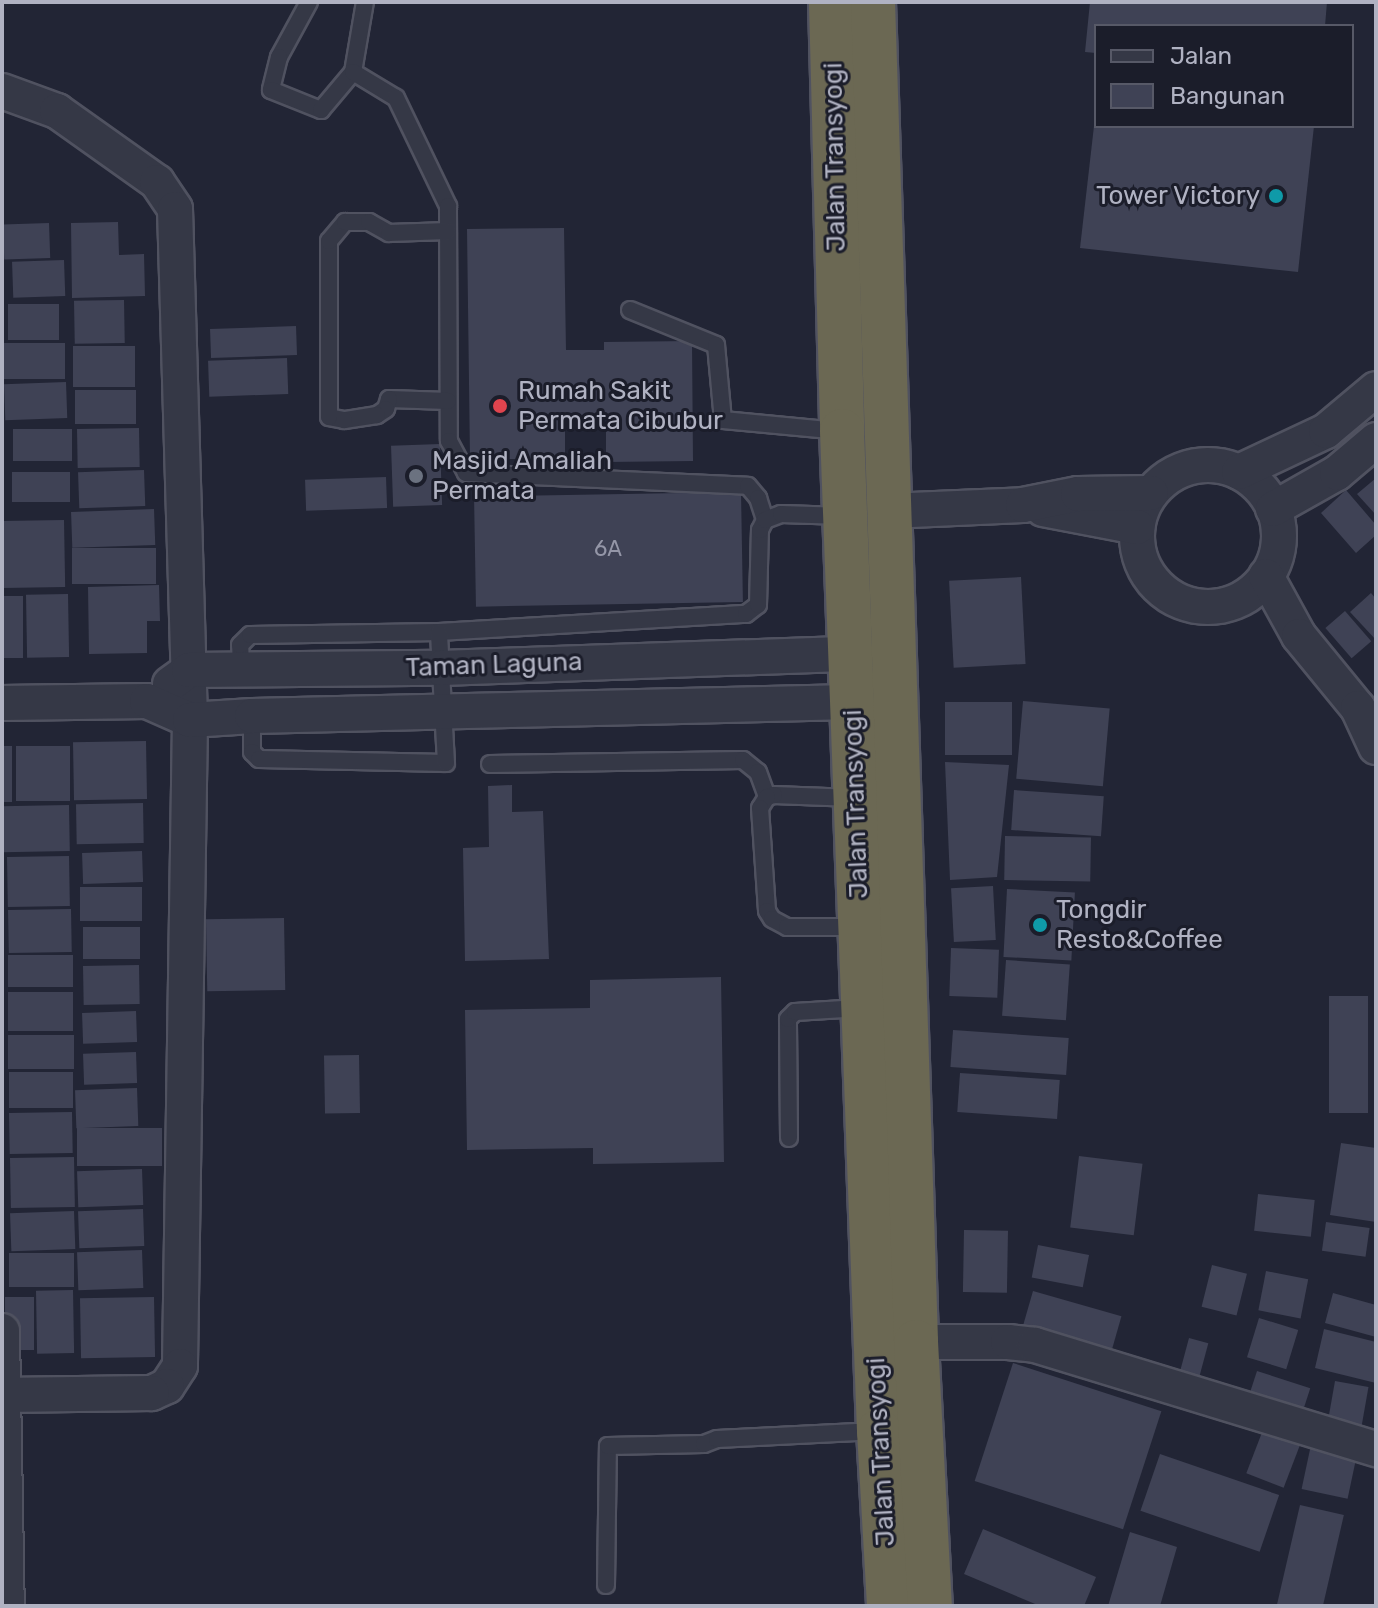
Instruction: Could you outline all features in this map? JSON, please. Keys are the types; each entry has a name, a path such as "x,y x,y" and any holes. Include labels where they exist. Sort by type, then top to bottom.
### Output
{"highway":[{"name":"Jalan Transyogi","path":"831,2 855,798 879,1431 889,1606"},
{"name":"Jalan Transyogi","path":"873,2 916,1342 930,1606"},
{"path":"859,879 903,879"}],"street":[{"path":"2,91 57,111 147,174 164,190 175,209 190,720 180,1366 167,1386 152,1393 2,1395"},
{"path":"1239,472 1326,431 1376,389"},
{"path":"1273,509 1337,473 1376,440"},
{"path":"1212,464 1239,472 1260,487 1273,509 1278,531 1276,555 1266,576 1250,593 1229,604 1206,607 1182,603 1162,591 1146,573 1138,551 1137,527 1151,493 1160,482 1184,468 1212,464"},
{"path":"888,511 1023,505 1078,494 1151,493"},
{"path":"1023,505 1137,527"},
{"path":"1266,576 1299,636 1367,701 1376,747"},
{"name":"Taman Laguna","path":"189,670 441,668 850,654"},
{"path":"147,701 189,670"},
{"name":"Taman Laguna","path":"2,703 147,701 190,720 852,702"},
{"path":"2,1331 7,1606"},
{"path":"916,1342 1035,1345 1376,1449"}],"lane":[{"path":"309,2 279,57 271,90 321,110 353,72 365,2"},
{"path":"353,72 396,98 448,206 449,441 466,473 748,486 758,498 765,520"},
{"path":"448,231 389,233 369,222 345,222 329,241 329,417 344,420 377,415 386,409 389,399 448,401"},
{"path":"630,310 716,345 723,420 842,431"},
{"path":"241,669 240,645 250,635 439,632 746,614 758,605 760,530 765,520 781,514 845,516"},
{"path":"252,716 252,752 259,759 446,763 439,632"},
{"path":"490,764 743,760 758,772 767,797"},
{"path":"767,797 855,798"},
{"path":"767,797 760,808 767,911 772,919 787,927 860,927"},
{"path":"789,1138 788,1019 795,1012 863,1007"},
{"path":"606,1585 608,1446 704,1444 717,1439 879,1431"}],"building":[{"path":"1090,2 1327,2 1325,24 1094,24 1094,53 1085,52"},
{"path":"1094,126 1314,128 1298,272 1080,248"},
{"path":"118,222 119,255 144,254 145,296 72,298 71,223"},
{"path":"49,223 50,258 4,260 3,225"},
{"path":"564,228 566,350 604,350 604,342 692,341 693,461 606,462 606,416 565,416 565,459 470,459 467,229"},
{"path":"64,260 65,296 13,298 12,262"},
{"path":"124,300 125,343 75,344 74,301"},
{"path":"8,304 59,304 59,340 8,340"},
{"path":"296,326 297,355 211,358 210,329"},
{"path":"3,343 65,343 65,379 3,379"},
{"path":"73,346 135,346 135,387 73,387"},
{"path":"287,358 288,394 209,397 208,361"},
{"path":"66,382 67,418 5,420 4,384"},
{"path":"75,390 136,390 136,424 75,424"},
{"path":"139,428 140,467 78,468 77,429"},
{"path":"13,429 72,429 72,461 13,461"},
{"name":"Masjid Amaliah Permata","path":"440,444 442,505 393,507 391,446"},
{"path":"144,470 145,506 79,508 78,472"},
{"path":"12,472 70,472 70,502 12,502"},
{"path":"386,477 387,508 306,511 305,480"},
{"path":"1376,478 1376,515 1357,494"},
{"path":"1346,490 1376,525 1376,535 1356,553 1321,513"},
{"path":"741,492 743,602 476,607 474,497"},
{"path":"154,509 155,545 72,548 71,512"},
{"path":"64,520 65,587 3,588 2,521"},
{"path":"72,548 156,548 156,584 72,584"},
{"path":"1021,577 1026,664 954,668 949,581"},
{"path":"159,585 160,621 147,621 147,653 89,654 88,587"},
{"path":"1371,593 1376,599 1376,640 1350,612"},
{"path":"68,594 69,657 27,658 26,595"},
{"path":"2,596 23,596 23,658 2,658"},
{"path":"1345,611 1371,641 1352,658 1325,628"},
{"path":"1023,701 1110,709 1103,786 1016,779"},
{"path":"945,702 1012,702 1012,755 945,755"},
{"path":"146,741 147,799 74,800 73,742"},
{"path":"2,746 12,746 12,802 2,802"},
{"path":"16,746 70,746 70,801 16,801"},
{"path":"945,762 1009,765 997,877 950,880"},
{"path":"512,785 512,812 543,811 549,959 465,961 463,848 489,847 488,786"},
{"path":"1014,790 1104,796 1101,836 1011,830"},
{"path":"143,803 144,843 77,844 76,804"},
{"path":"69,805 70,851 3,852 2,806"},
{"path":"1005,836 1091,838 1090,881 1004,880"},
{"path":"142,851 143,882 83,884 82,853"},
{"path":"69,856 70,906 8,907 7,857"},
{"path":"993,886 996,940 954,942 951,888"},
{"path":"80,887 142,887 142,921 80,921"},
{"name":"Tongdir Resto&Coffee","path":"1007,889 1075,893 1071,960 1003,957"},
{"path":"71,909 72,952 9,953 8,910"},
{"path":"284,918 285,990 207,991 206,919"},
{"path":"83,927 140,927 140,959 83,959"},
{"path":"951,948 999,950 997,998 949,996"},
{"path":"8,955 73,955 73,987 8,987"},
{"path":"1006,960 1070,964 1066,1020 1002,1016"},
{"path":"139,965 140,1004 84,1005 83,966"},
{"path":"721,977 724,1162 593,1164 593,1148 467,1150 465,1010 590,1008 590,980"},
{"path":"8,992 73,992 73,1031 8,1031"},
{"path":"1329,996 1368,996 1368,1113 1329,1113"},
{"path":"136,1011 137,1042 83,1044 82,1013"},
{"path":"953,1030 1069,1038 1066,1075 950,1067"},
{"path":"8,1035 74,1035 74,1069 8,1069"},
{"path":"136,1052 137,1083 84,1085 83,1054"},
{"path":"359,1055 360,1113 325,1114 324,1056"},
{"path":"9,1072 73,1072 73,1108 9,1108"},
{"path":"960,1073 1060,1080 1057,1119 957,1112"},
{"path":"137,1088 138,1126 76,1128 75,1090"},
{"path":"72,1112 73,1153 10,1154 9,1113"},
{"path":"77,1128 162,1128 162,1166 77,1166"},
{"path":"1341,1143 1376,1148 1376,1222 1330,1215"},
{"path":"1079,1156 1143,1164 1134,1235 1070,1227"},
{"path":"74,1157 75,1207 11,1208 10,1158"},
{"path":"142,1169 143,1205 78,1207 77,1171"},
{"path":"1258,1194 1315,1200 1311,1237 1254,1231"},
{"path":"143,1209 144,1246 79,1248 78,1211"},
{"path":"74,1211 75,1249 11,1251 10,1213"},
{"path":"1326,1222 1370,1228 1366,1257 1322,1251"},
{"path":"964,1230 1008,1231 1007,1293 963,1292"},
{"path":"1038,1245 1089,1255 1083,1287 1032,1277"},
{"path":"142,1250 143,1288 78,1290 77,1252"},
{"path":"9,1253 74,1253 74,1287 9,1287"},
{"path":"1212,1265 1247,1274 1237,1315 1202,1307"},
{"path":"1266,1271 1308,1279 1301,1318 1258,1310"},
{"path":"73,1290 74,1353 37,1354 36,1291"},
{"path":"1033,1291 1121,1316 1112,1351 1023,1326"},
{"path":"1333,1293 1376,1305 1376,1337 1325,1323"},
{"path":"5,1297 34,1297 34,1350 5,1350"},
{"path":"154,1297 155,1357 81,1358 80,1298"},
{"path":"1259,1318 1298,1330 1286,1369 1247,1357"},
{"path":"1324,1329 1376,1342 1376,1383 1315,1368"},
{"path":"1189,1338 1208,1343 1196,1391 1176,1385"},
{"path":"1013,1363 1161,1411 1123,1529 975,1481"},
{"path":"1257,1371 1310,1388 1300,1421 1246,1403"},
{"path":"1335,1381 1368,1387 1360,1435 1326,1429"},
{"path":"1266,1422 1303,1436 1284,1488 1246,1473"},
{"path":"1312,1440 1358,1450 1348,1499 1302,1489"},
{"path":"1160,1454 1279,1495 1260,1552 1140,1511"},
{"path":"1300,1505 1344,1515 1323,1606 1277,1605"},
{"path":"983,1529 1096,1577 1084,1606 1040,1606 964,1574"},
{"path":"1130,1532 1177,1547 1160,1606 1108,1606"}],"place":[{"name":"Tower Victory","path":"1276,196"},
{"name":"Rumah Sakit Permata Cibubur","path":"500,406"},
{"name":"Masjid Amaliah Permata","path":"416,476"},
{"name":"Tongdir Resto&Coffee","path":"1040,925"}]}
